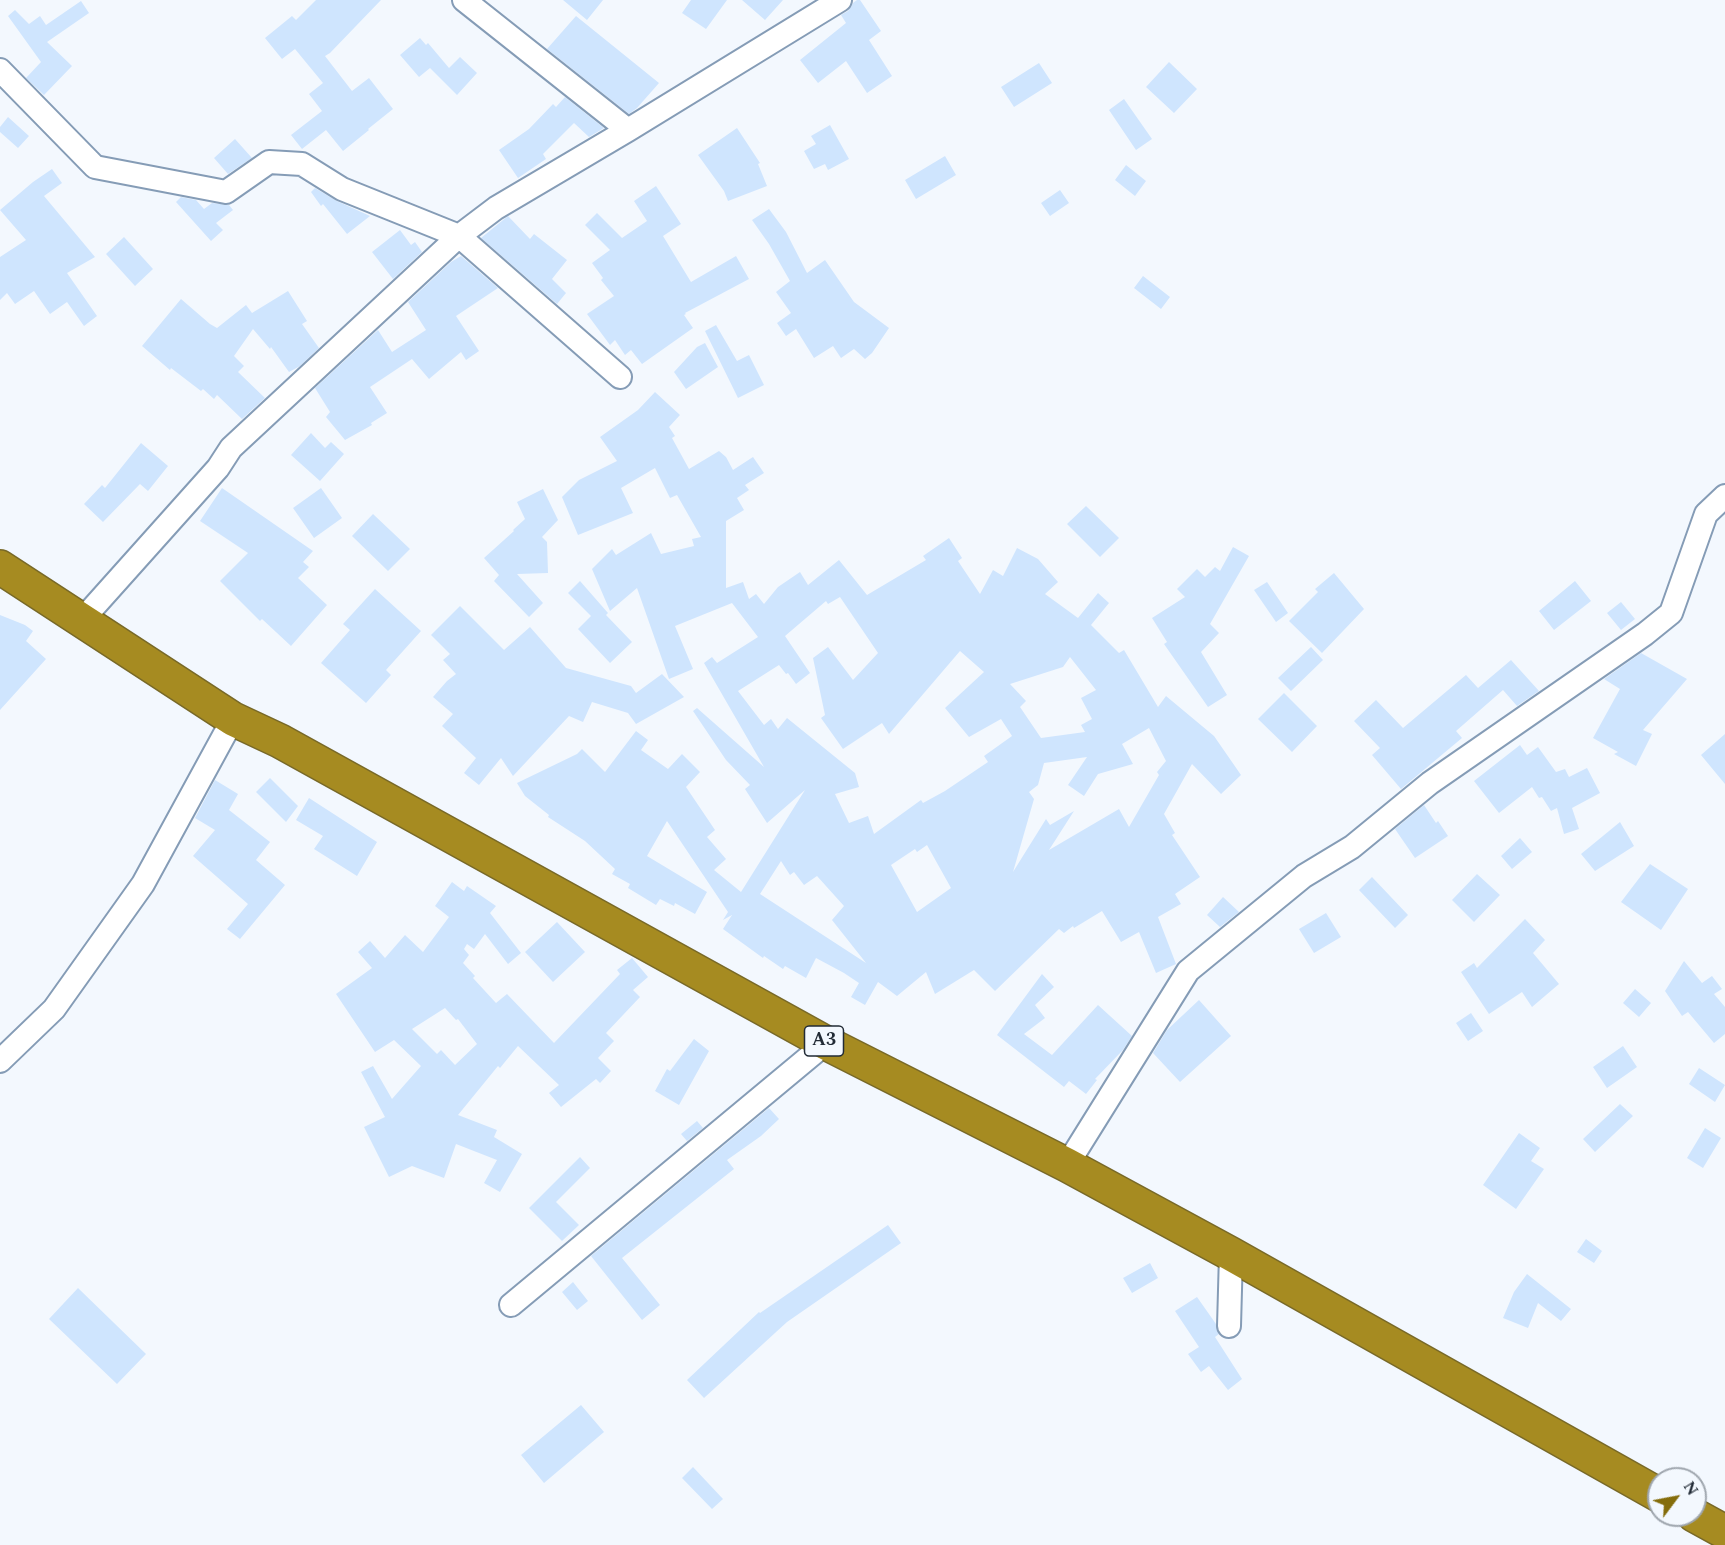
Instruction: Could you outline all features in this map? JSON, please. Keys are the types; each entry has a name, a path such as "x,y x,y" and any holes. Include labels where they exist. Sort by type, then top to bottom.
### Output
{"highway":[{"name":"A3","path":"0,567 233,719 280,741 826,1042 1067,1165 1231,1254 1647,1488"},
{"path":"1707,1522 1725,1532"}],"street":[{"path":"464,0 628,130"},
{"path":"82,620 218,468 231,448 459,236 496,208 628,130 813,7 840,0"},
{"path":"0,70 94,167 226,192 269,162 302,164 342,189 459,236 620,377"},
{"path":"1067,1165 1188,971 1304,876 1352,848 1430,783 1645,634 1671,613 1706,514 1725,496"},
{"path":"0,1060 54,1009 143,884 233,719"},
{"path":"511,1305 826,1042"},
{"path":"1229,1326 1231,1254"}],"building":[{"path":"316,0 381,0 325,56 352,91 369,78 393,109 343,151 326,130 302,149 291,135 322,111 309,94 323,83 295,49 282,59 265,38 292,16 296,20"},
{"path":"563,0 603,0 587,20"},
{"path":"691,0 727,0 706,29 682,13"},
{"path":"742,0 783,0 765,20"},
{"path":"857,0 860,0 881,31 869,40 892,76 867,93 846,61 818,83 800,60 846,23 841,15 848,11"},
{"path":"81,1 89,13 47,42 72,66 44,95 26,78 41,62 8,16 15,10 29,24 40,16 46,25"},
{"path":"576,16 659,83 629,114 547,49"},
{"path":"420,38 426,45 428,43 449,68 460,57 477,73 457,95 430,68 419,77 400,55"},
{"path":"1169,62 1197,89 1174,113 1146,87"},
{"path":"1039,63 1052,83 1014,107 1001,87"},
{"path":"565,97 604,128 589,137 574,123 543,154 546,159 518,178 499,150 529,129 553,104 556,107"},
{"path":"1124,99 1152,139 1136,150 1109,110"},
{"path":"8,117 29,136 18,148 0,132 0,127"},
{"path":"830,125 849,159 828,170 825,164 814,169 804,151 816,144 811,136"},
{"path":"737,128 760,163 758,164 767,186 728,201 724,191 698,155"},
{"path":"235,139 252,158 228,174 214,158"},
{"path":"945,156 956,175 916,199 905,180"},
{"path":"1126,165 1146,181 1135,196 1115,180"},
{"path":"52,169 62,183 44,196 95,257 67,273 97,316 84,326 67,302 50,314 34,291 15,304 7,293 0,300 0,257 26,240 0,210"},
{"path":"656,186 681,224 663,236 691,282 736,256 749,279 685,313 684,315 693,328 642,364 631,350 625,355 615,340 610,345 587,314 614,296 601,280 603,278 592,263 610,250 585,225 597,213 622,238 647,221 634,201"},
{"path":"315,188 370,216 347,234 311,192"},
{"path":"1060,190 1069,203 1050,216 1041,203"},
{"path":"181,197 196,200 204,209 212,203 229,205 233,210 216,223 223,230 211,241 176,202"},
{"path":"769,209 786,232 807,273 825,260 854,302 889,328 872,353 865,359 854,349 841,358 833,346 814,358 796,329 786,336 777,323 791,313 776,292 790,281 752,220"},
{"path":"508,216 530,239 534,234 567,260 552,279 566,293 557,304 481,238"},
{"path":"400,230 411,245 415,242 422,252 393,279 372,252"},
{"path":"124,237 153,269 135,286 106,254"},
{"path":"461,256 498,288 456,316 479,351 466,360 461,352 429,379 412,359 370,387 387,413 371,423 372,425 345,440 326,417 330,412 315,388 378,330 392,352 426,330 408,302 451,262"},
{"path":"1143,276 1170,297 1161,309 1134,288"},
{"path":"288,291 307,321 302,324 319,348 300,366 289,372 271,347 270,349 253,329 234,356 244,366 238,372 265,398 242,419 217,395 214,399 203,389 201,391 171,368 170,370 142,346 181,299 217,328 246,305 252,313"},
{"path":"716,325 737,361 749,355 764,385 738,398 705,331"},
{"path":"705,343 718,367 686,389 674,372 697,347"},
{"path":"655,392 680,415 669,427 675,436 672,438 689,469 719,451 726,457 733,470 753,457 764,473 745,485 749,490 737,498 744,510 726,521 726,588 743,582 749,599 756,594 764,604 778,587 800,572 808,585 839,560 867,595 926,560 923,556 949,538 962,558 958,561 980,594 993,570 1003,576 1017,548 1038,559 1058,582 1045,594 1078,618 1098,593 1109,603 1091,625 1119,653 1124,650 1158,707 1166,696 1214,736 1241,775 1221,794 1192,764 1164,814 1175,833 1172,835 1200,877 1175,894 1181,904 1158,917 1176,964 1156,973 1139,932 1121,942 1102,911 1064,933 1059,929 995,991 974,970 935,994 926,972 897,996 878,982 865,1005 851,997 859,983 816,958 806,978 785,966 783,969 764,956 763,958 723,929 732,915 723,920 728,912 667,821 647,856 707,892 695,914 675,903 674,906 660,899 656,905 628,888 630,884 612,874 615,869 585,841 548,817 549,815 525,796 517,783 577,754 582,749 605,772 636,731 648,740 641,750 668,769 682,754 700,772 686,787 715,830 707,837 726,859 714,870 741,892 805,790 767,823 745,789 750,785 726,760 693,711 697,708 764,767 704,663 712,657 717,663 758,637 732,603 675,626 693,669 669,679 637,588 610,611 592,569 612,549 616,555 651,533 661,554 694,546 692,539 701,537 677,495 670,498 655,468 621,488 633,513 578,535 562,497 579,480 617,461 600,437 638,410","holes":["840,597 878,653 853,680 828,647 813,658 825,715 821,718 843,749 882,723 889,734 960,651 984,672 945,708 969,737 1001,719 1012,736 984,756 988,762 945,791 923,803 921,800 874,834 868,816 849,823 835,794 859,787 855,773 787,718 778,729 771,719 764,725 738,691 779,665 796,684 810,673 785,636 826,601 828,604","1070,657 1096,690 1081,698 1092,719 1081,725 1085,732 1041,738 1020,707 1026,701 1010,684 1063,667","1149,728 1166,761 1157,772 1159,775 1129,827 1119,809 1049,850 1074,811 1050,825 1046,819 1013,872 1034,799 1029,792 1038,785 1044,763 1087,757 1068,785 1084,796 1098,774 1133,764 1122,744","927,845 951,888 917,912 891,865 915,849 917,852","781,861 790,875 794,872 804,885 817,876 844,906 832,920 866,963 760,894"]},
{"path":"311,433 325,448 331,442 344,454 320,481 291,455"},
{"path":"141,443 168,466 148,491 140,484 103,522 84,504 102,485 105,488"},
{"path":"222,488 313,551 303,562 309,567 298,578 327,605 291,646 262,619 260,621 220,581 248,553 200,521"},
{"path":"321,488 342,518 314,538 293,508"},
{"path":"543,489 558,520 542,537 547,542 548,573 517,574 543,603 529,617 494,581 499,575 484,558 525,519 517,502"},
{"path":"1086,506 1119,538 1100,557 1067,524"},
{"path":"373,514 410,549 388,571 352,536"},
{"path":"1233,547 1249,556 1210,624 1219,633 1201,652 1227,695 1208,707 1164,644 1167,642 1152,618 1185,597 1177,589 1197,569 1205,577 1215,567 1220,571"},
{"path":"1334,573 1364,609 1322,653 1289,621 1318,592 1315,589"},
{"path":"580,581 608,613 606,615 632,642 610,663 578,629 591,616 568,593"},
{"path":"1575,581 1591,601 1554,630 1539,611"},
{"path":"1267,582 1288,613 1276,622 1254,590"},
{"path":"375,589 421,631 386,670 391,675 366,703 321,663 350,630 343,624"},
{"path":"1621,602 1635,619 1621,630 1607,613"},
{"path":"460,606 504,650 530,627 566,668 631,686 636,693 662,674 684,697 636,724 628,713 592,702 583,722 569,716 513,776 501,758 479,785 464,773 476,758 442,726 453,714 433,697 456,674 443,660 450,654 431,635"},
{"path":"0,615 25,625 33,631 26,641 46,659 0,710"},
{"path":"1311,647 1323,660 1291,691 1278,678"},
{"path":"1641,653 1687,679 1643,730 1652,734 1636,766 1614,754 1618,752 1593,738 1620,689 1604,679"},
{"path":"1511,660 1539,691 1517,706 1503,690 1456,731 1462,738 1401,789 1372,755 1380,748 1354,721 1376,700 1403,728 1466,675 1478,688"},
{"path":"1284,693 1317,726 1292,752 1258,719"},
{"path":"1725,734 1725,784 1701,755"},
{"path":"1520,745 1527,755 1538,747 1556,772 1565,769 1569,777 1587,768 1600,793 1572,808 1579,829 1564,834 1557,808 1551,811 1532,787 1499,813 1474,781"},
{"path":"270,778 298,806 286,822 256,792"},
{"path":"215,780 238,794 229,810 270,842 256,860 285,885 240,939 227,929 248,904 193,856 215,830 195,818"},
{"path":"309,798 377,842 357,876 314,849 323,836 296,820"},
{"path":"1424,805 1448,836 1415,858 1395,829"},
{"path":"1620,822 1634,846 1595,871 1581,854"},
{"path":"1520,838 1532,852 1512,869 1501,856"},
{"path":"1650,864 1688,889 1661,930 1621,902"},
{"path":"1477,874 1500,895 1474,922 1452,900"},
{"path":"1372,877 1408,915 1395,928 1359,890"},
{"path":"452,882 464,891 467,886 496,906 490,913 521,953 508,964 485,934 474,949 467,944 464,949 469,955 463,963 475,976 473,978 496,1003 507,994 554,1043 620,974 617,970 632,958 648,977 633,990 640,997 606,1033 614,1041 598,1058 611,1071 600,1083 596,1079 561,1107 549,1093 559,1085 518,1046 500,1068 498,1066 458,1115 497,1130 494,1137 522,1154 500,1192 484,1183 497,1160 456,1144 444,1178 412,1166 389,1177 364,1127 385,1117 361,1072 373,1066 392,1099 421,1066 394,1040 375,1052 336,994 372,968 358,952 370,941 385,958 405,935 423,952 449,917 435,906","holes":["445,1008 456,1020 458,1019 477,1044 455,1065 441,1050 437,1054 412,1029"]},
{"path":"1223,897 1239,912 1220,927 1207,915"},
{"path":"1326,913 1341,937 1314,953 1299,929"},
{"path":"1525,919 1545,940 1533,953 1559,984 1532,1007 1522,992 1489,1014 1461,972 1474,963 1477,968"},
{"path":"557,922 585,952 553,982 525,952"},
{"path":"1684,961 1702,983 1712,976 1722,989 1714,994 1725,1007 1725,1034 1714,1043 1688,1012 1682,1016 1665,991"},
{"path":"1042,974 1054,987 1035,1005 1045,1018 1024,1034 1052,1055 1098,1005 1132,1036 1123,1050 1095,1079 1097,1080 1086,1094 1069,1081 1064,1087 997,1035"},
{"path":"1635,989 1651,1003 1639,1017 1623,1003"},
{"path":"1199,1000 1231,1036 1180,1082 1153,1053 1167,1030"},
{"path":"1471,1013 1483,1031 1468,1041 1456,1023"},
{"path":"694,1039 709,1051 679,1105 655,1091 667,1069 670,1071"},
{"path":"1623,1046 1637,1067 1607,1088 1593,1067"},
{"path":"1699,1068 1725,1085 1715,1102 1689,1084"},
{"path":"1620,1104 1633,1116 1595,1152 1583,1139"},
{"path":"769,1108 779,1119 761,1136 727,1160 734,1169 622,1258 660,1305 642,1320 591,1256"},
{"path":"697,1121 703,1128 687,1141 681,1134"},
{"path":"1705,1128 1721,1138 1703,1168 1687,1158"},
{"path":"1519,1133 1540,1148 1531,1161 1544,1169 1516,1209 1483,1185"},
{"path":"580,1157 590,1168 556,1202 579,1225 562,1241 529,1208"},
{"path":"888,1225 901,1243 787,1322 704,1398 687,1380 759,1312"},
{"path":"1586,1239 1602,1251 1594,1263 1577,1252"},
{"path":"1150,1263 1158,1278 1132,1293 1123,1278"},
{"path":"1527,1274 1571,1309 1561,1321 1538,1303 1528,1328 1503,1318 1514,1292"},
{"path":"573,1282 588,1301 577,1310 562,1292"},
{"path":"78,1288 146,1354 117,1384 49,1319"},
{"path":"1197,1297 1216,1324 1219,1334 1215,1337 1242,1379 1228,1390 1209,1366 1201,1372 1188,1354 1199,1347 1175,1311"},
{"path":"581,1405 604,1432 544,1483 521,1455"},
{"path":"693,1467 723,1499 712,1509 682,1478"}]}
